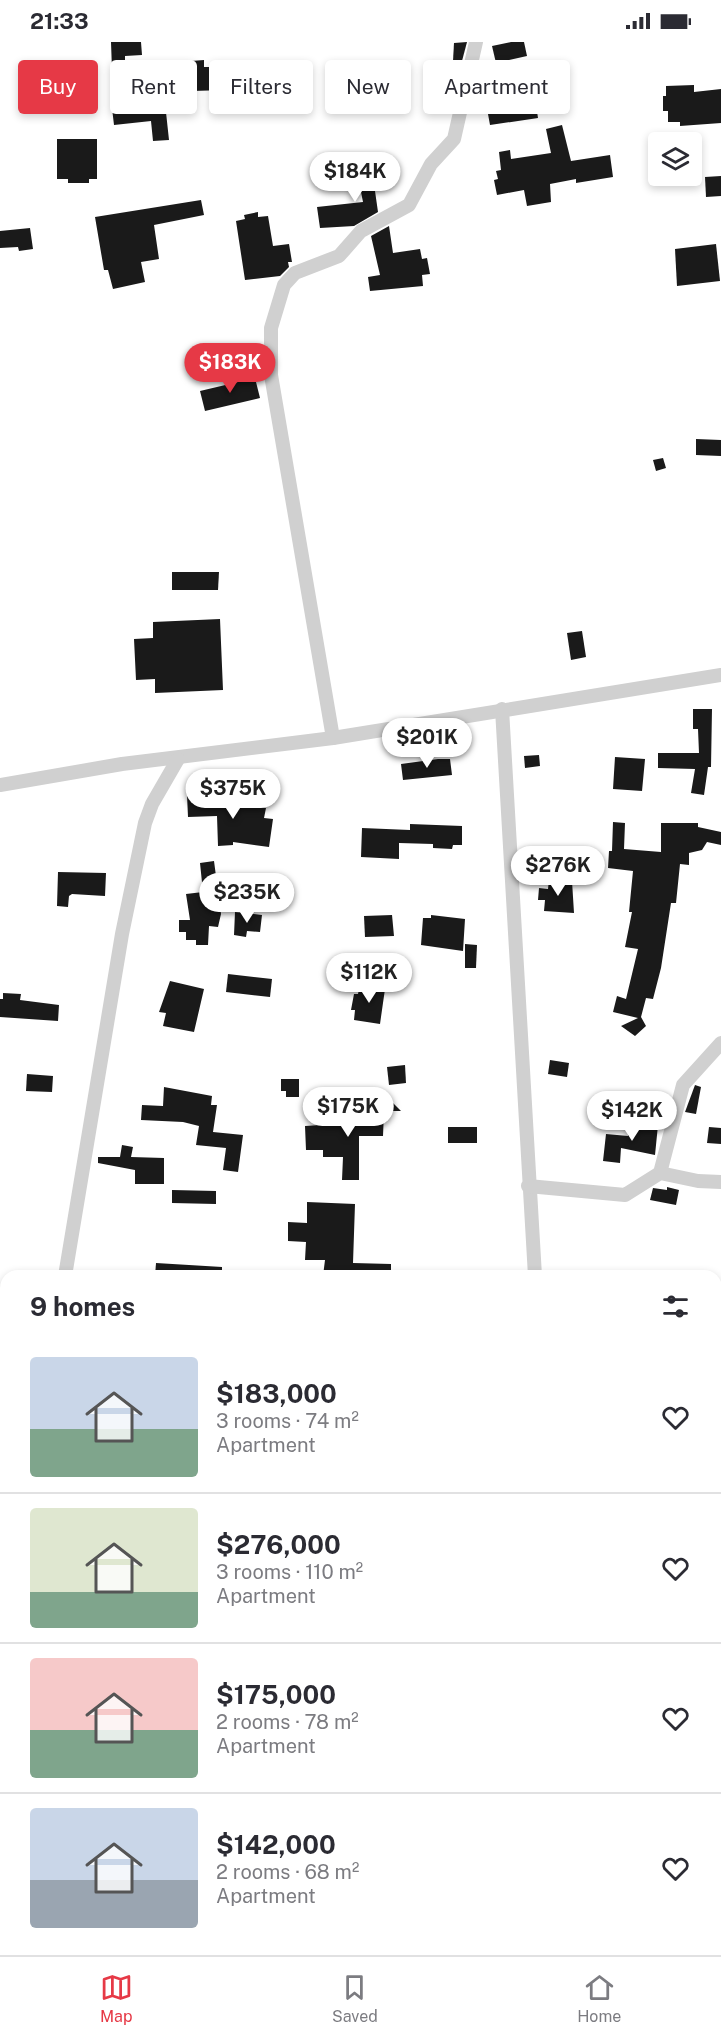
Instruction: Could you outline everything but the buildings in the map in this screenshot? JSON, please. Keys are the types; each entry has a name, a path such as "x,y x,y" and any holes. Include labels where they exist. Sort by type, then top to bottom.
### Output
{"street":[{"path":"333,738 271,375 271,328 284,285 295,273 339,256 361,231 410,205 432,164 454,139 461,120 465,83 476,51 476,42"},
{"path":"0,785 122,764 178,759 333,738 721,675"},
{"path":"502,709 535,1270"},
{"path":"66,1270 122,934 145,823 152,804 178,759"},
{"path":"528,1186 625,1196 660,1173 682,1085 721,1043"},
{"path":"660,1173 698,1181 721,1182"}]}
